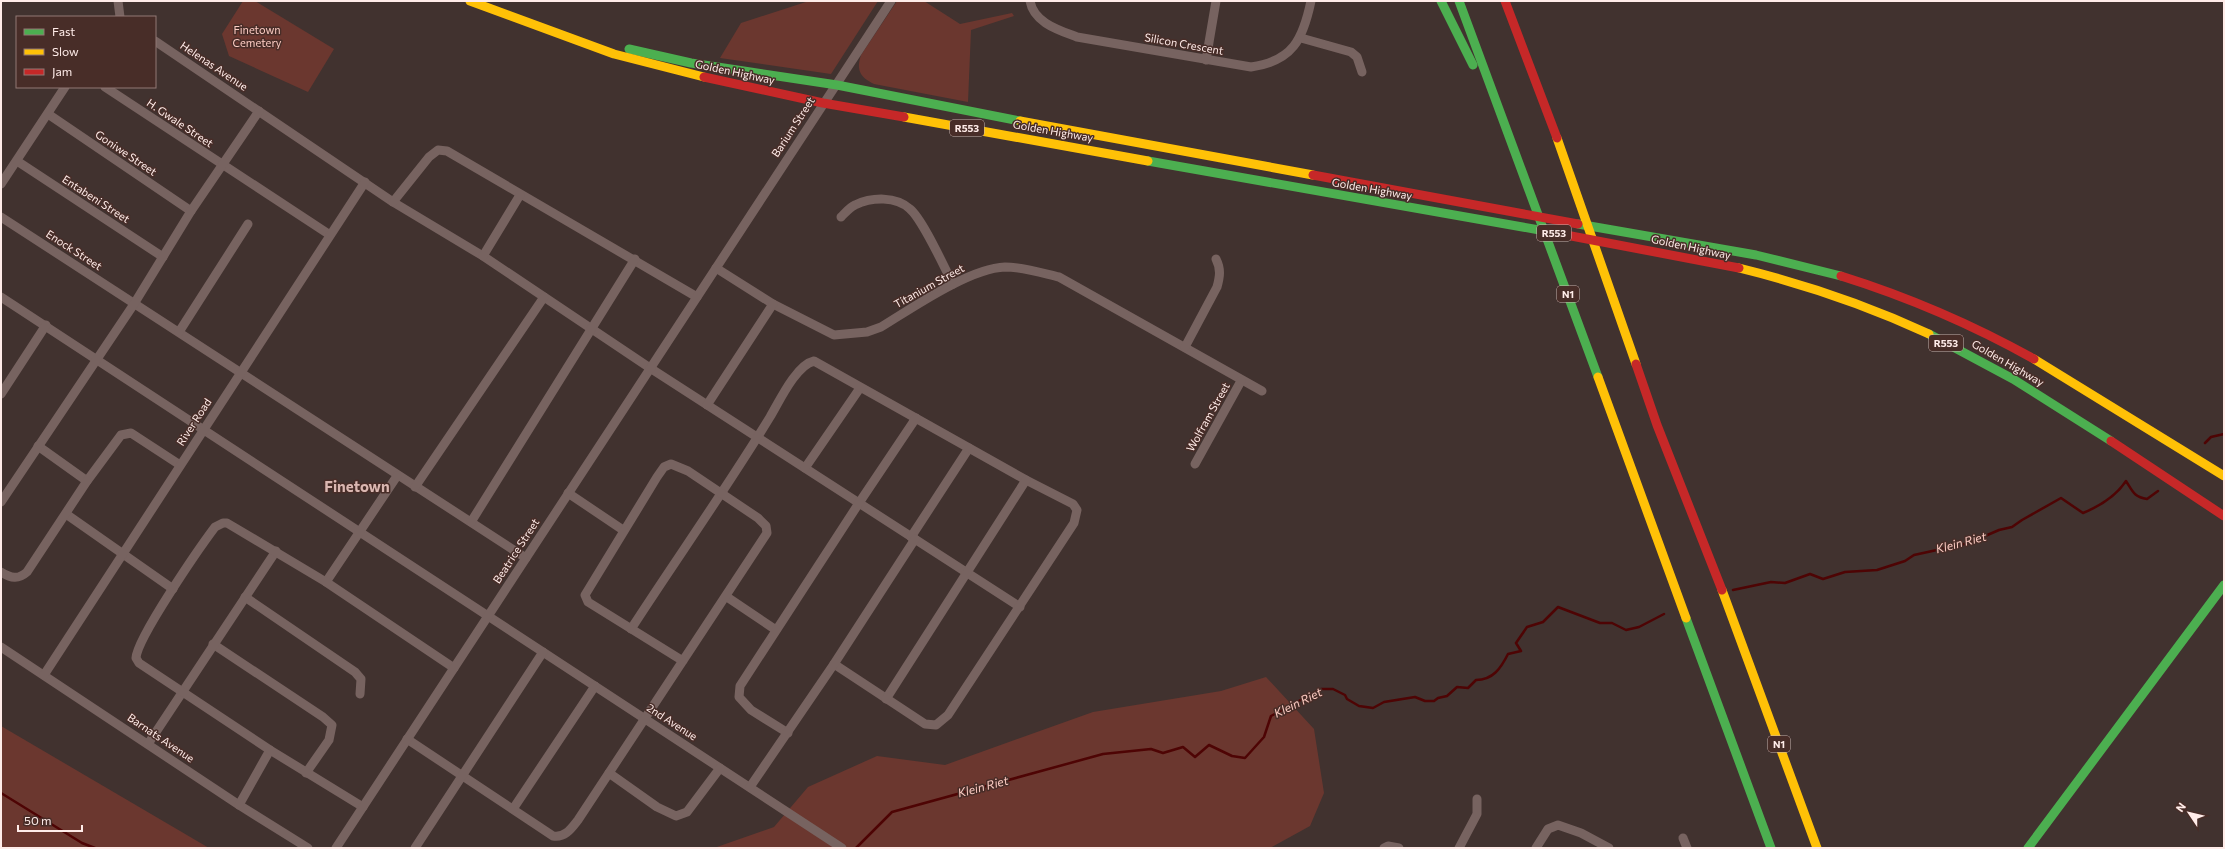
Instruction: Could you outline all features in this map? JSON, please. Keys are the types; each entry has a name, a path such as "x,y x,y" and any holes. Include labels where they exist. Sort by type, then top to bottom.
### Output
{"main road":[{"name":"Golden Highway","path":"470,1 614,54 674,71 823,103 1634,247 1758,273 1864,307 1938,338 2041,396 2224,516"},
{"name":"Golden Highway","path":"493,1 542,20 627,48 691,63 837,85 1134,143 1634,235 1756,255 1820,270 1872,286 1946,315 1989,334 2058,372 2224,476"},
{"path":"1440,1 1516,152"},
{"name":"N1","path":"1458,1 1516,152 1771,848"},
{"name":"N1","path":"1506,1 1551,124 1573,179 1657,426 1751,665 1817,848"},
{"path":"1512,1 1551,124"},
{"path":"2028,848 2224,585"}],"street":[{"path":"118,1 120,16"},
{"name":"Barium Street","path":"716,268 891,1"},
{"name":"Silicon Crescent","path":"1030,1 1033,11 1042,20 1056,29 1077,37 1251,67 1279,60 1301,38 1311,1"},
{"path":"1206,60 1216,1"},
{"path":"1301,38 1351,52 1357,57 1362,72"},
{"name":"Helenas Avenue","path":"156,42 393,202 483,256 650,368 1020,607"},
{"path":"1,184 64,88"},
{"name":"H. Gwale Street","path":"106,88 330,235"},
{"path":"1,502 96,358 134,304 162,256 191,211 259,111"},
{"name":"Goniwe Street","path":"48,114 191,211"},
{"path":"393,202 428,157 433,152 442,150 697,297"},
{"name":"Entabeni Street","path":"17,161 162,256"},
{"name":"River Road","path":"44,675 364,182"},
{"path":"483,256 520,195"},
{"path":"841,217 854,205 870,200 891,199 904,204 917,217 953,284"},
{"name":"Enock Street","path":"1,217 397,476 526,558"},
{"path":"179,332 248,224"},
{"path":"1185,347 1217,287 1220,276 1219,265 1216,259"},
{"path":"470,522 635,260"},
{"name":"Titanium Street","path":"716,268 773,304 834,335 852,335 867,332 881,326 953,284 970,276 1004,267 1028,269 1059,277 1185,347 1241,381 1262,391"},
{"name":"Beatrice Street","path":"336,848 716,268"},
{"name":"2nd Avenue","path":"1,296 842,848"},
{"path":"414,487 544,297"},
{"path":"707,405 773,304"},
{"path":"1,394 46,326"},
{"path":"631,629 758,438 800,371 810,362 818,362 860,388 1026,480 1073,504 1077,510 1077,515 1020,607 942,722 936,725 926,724 834,664"},
{"name":"Wolfram Street","path":"1195,464 1241,381"},
{"path":"805,468 860,388"},
{"path":"788,733 744,704 738,693 744,680 776,630 916,418"},
{"path":"1,572 12,578 22,576 27,572 116,439 124,433 131,433 180,465"},
{"path":"38,446 87,481"},
{"path":"750,787 834,664 969,448"},
{"path":"407,739 553,836 559,837 568,832 578,820 727,596 764,537 767,529 758,518 721,492 678,465 667,465 659,474 623,530 585,595 588,602 683,661"},
{"path":"326,582 397,476"},
{"path":"886,699 1026,480"},
{"path":"568,494 623,530"},
{"path":"66,514 173,589"},
{"path":"363,807 270,750 139,663 136,658 143,638 173,589 212,532 223,523 234,525 326,582 454,668"},
{"path":"148,744 244,597 276,551"},
{"path":"727,596 776,630"},
{"path":"244,597 355,672 361,679 360,694"},
{"path":"214,644 323,716 332,725 329,740 306,773"},
{"name":"Barnats Avenue","path":"1,647 239,805 308,848"},
{"path":"415,848 543,652"},
{"path":"513,809 595,686"},
{"path":"239,805 270,750"},
{"path":"609,773 657,807 676,816 688,812 720,768"},
{"path":"1459,848 1477,814 1477,799"},
{"path":"1536,848 1548,829 1558,825 1581,833 1609,848"},
{"path":"1683,838 1687,848"},
{"path":"1384,848 1388,846 1398,848"}],"green space":[{"name":"Finetown Cemetery","path":"243,1 255,1 334,49 308,92 229,56 222,34"},
{"path":"809,1 878,1 831,74 720,58 741,23"},
{"path":"897,1 924,1 960,24 1012,13 1014,16 971,30 968,102 874,84 862,76 859,69 861,55"},
{"path":"1266,677 1314,729 1324,793 1310,826 1270,848 714,848 774,827 808,787 877,756 945,765 1093,712 1221,691"},
{"path":"1,726 209,848 1,848"}],"waterway":[{"name":"Klein Riet","path":"2205,443 2211,437 2224,434"},
{"name":"Klein Riet","path":"1733,590 1771,582 1785,583 1810,574 1823,579 1845,572 1877,570 1905,561 1914,555 1969,543 1999,530 2012,527 2061,498 2083,513 2107,500 2126,481 2134,493 2139,497 2147,499 2158,491"},
{"name":"Klein Riet","path":"856,848 892,812 1103,754 1151,749 1163,753 1183,747 1195,757 1209,745 1232,756 1245,758 1264,737 1271,716 1321,689 1333,689 1345,695 1347,699 1359,706 1373,708 1384,702 1415,697 1425,701 1434,701 1438,698 1447,696 1457,687 1468,688 1476,680 1487,678 1496,672 1508,654 1521,651 1516,643 1527,627 1543,622 1558,607 1600,623 1612,623 1626,630 1639,627 1664,614"},
{"name":"Klein Riet","path":"1,793 82,843 95,848"}],"traffic: fast":[{"path":"1441,1 1473,65"},
{"path":"1459,1 1598,377"},
{"path":"629,49 691,63 837,85 1020,121"},
{"path":"1148,161 1545,231"},
{"path":"1578,224 1756,255 1841,276"},
{"path":"1929,334 2013,379 2111,441"},
{"path":"2028,848 2224,585"},
{"path":"1686,618 1771,848"}],"traffic: slow":[{"path":"470,1 614,54 704,77"},
{"path":"904,117 1148,161"},
{"path":"1020,121 1313,175"},
{"path":"1557,138 1636,364"},
{"path":"1739,268 1836,296 1929,334"},
{"path":"2034,359 2224,476"},
{"path":"1598,377 1686,618"},
{"path":"1722,590 1817,848"}],"traffic: jam":[{"path":"1505,1 1557,138"},
{"path":"704,77 823,103 904,117"},
{"path":"1313,175 1578,224"},
{"path":"1545,231 1739,268"},
{"path":"1841,276 1891,293 1964,323 2034,359"},
{"path":"1636,364 1657,425 1722,590"},
{"path":"2111,441 2224,516"}],"district":[{"name":"Finetown","path":"357,487"}]}
